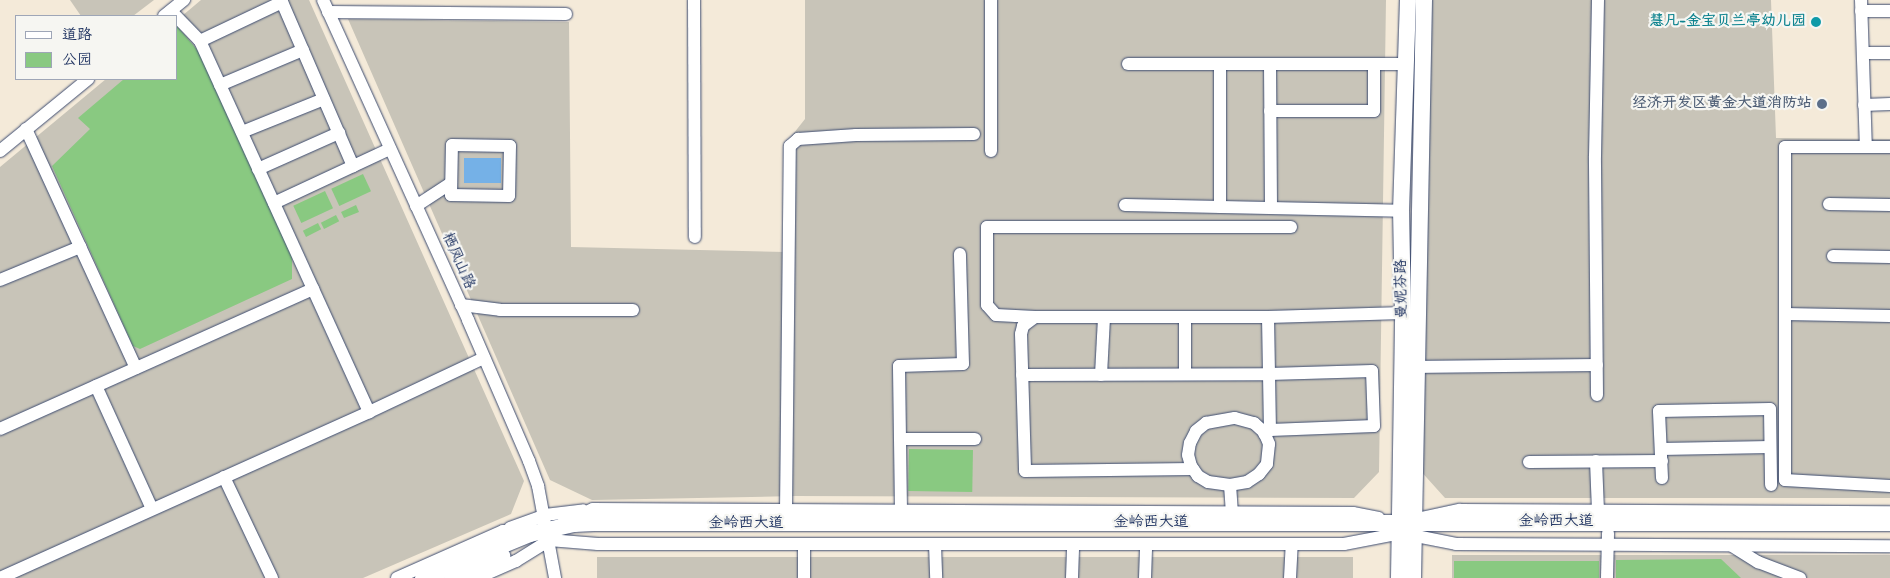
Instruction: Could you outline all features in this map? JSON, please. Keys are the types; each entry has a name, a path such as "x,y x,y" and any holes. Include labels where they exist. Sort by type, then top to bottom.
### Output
{"main road":[{"name":"曼妮芬路","path":"1408,0 1401,211 1403,313 1410,367"},
{"name":"曼妮芬路","path":"1413,578 1409,528 1410,367 1424,0"},
{"name":"金岭西大道","path":"423,578 498,545 594,523 1409,528 1890,524"},
{"name":"曼妮芬路","path":"1399,578 1409,528"},
{"name":"金岭西大道","path":"1409,528 1608,539 1890,534"},
{"name":"金岭西大道","path":"452,578 518,550 548,534"}],"street":[{"path":"168,14 184,0"},
{"path":"502,14 503,0"},
{"path":"694,0 695,237"},
{"path":"991,0 991,150"},
{"path":"1597,395 1595,156 1598,0"},
{"path":"200,41 282,2 353,166"},
{"path":"326,6 502,14 566,14"},
{"name":"栖凤山路","path":"326,6 484,358 528,461 538,486 555,578"},
{"path":"1866,147 1861,6 1890,11"},
{"path":"178,22 200,41 369,412"},
{"path":"220,85 303,50"},
{"path":"1863,53 1890,53"},
{"path":"1128,64 1406,64"},
{"path":"1220,64 1220,207"},
{"path":"1270,64 1270,208"},
{"path":"1270,111 1374,111 1374,64"},
{"path":"0,150 87,80"},
{"path":"242,132 324,99"},
{"path":"1864,105 1890,104"},
{"path":"26,129 136,368"},
{"path":"258,169 339,133"},
{"path":"786,510 790,146 798,139 856,135 974,134"},
{"path":"452,145 510,146 509,196 451,195 451,184 452,145"},
{"path":"1890,147 1785,147 1785,480 1890,486"},
{"path":"274,203 390,149"},
{"path":"416,206 451,184"},
{"path":"1830,204 1890,205"},
{"path":"1125,206 1401,211"},
{"path":"1291,227 987,227 987,305 996,315 1035,317 1185,318 1403,313"},
{"path":"0,280 80,247"},
{"path":"901,511 899,366 964,364 960,254"},
{"path":"1833,256 1890,257"},
{"path":"0,429 313,289"},
{"path":"460,305 500,310 633,310"},
{"path":"1785,314 1890,316"},
{"path":"1035,317 1023,326 1021,334 1025,471 1193,469"},
{"path":"1022,374 1269,374 1372,371 1374,426 1267,432 1254,423 1241,418 1206,423 1196,431 1190,443 1188,455 1193,469 1208,482 1230,486 1254,478 1264,469 1269,451 1267,432 1269,374 1268,317"},
{"path":"1101,375 1104,318"},
{"path":"1185,318 1185,374"},
{"path":"0,578 369,412 484,358"},
{"path":"1410,367 1597,365"},
{"path":"96,386 152,510"},
{"path":"1662,478 1659,411 1770,409 1771,485"},
{"path":"900,440 975,440"},
{"path":"1529,462 1596,462 1770,447"},
{"path":"1596,462 1598,510"},
{"path":"224,477 272,578"},
{"path":"1230,486 1232,512"},
{"path":"477,578 516,561 548,534 593,509 1353,513 1409,528 1456,544 1608,539 1732,546 1890,546"},
{"path":"397,578 503,531 548,534 598,544 1344,544 1409,528 1460,510 1890,512"},
{"path":"1607,578 1608,539"},
{"path":"804,544 804,578"},
{"path":"935,544 936,578"},
{"path":"1072,578 1073,544"},
{"path":"1145,578 1146,544"},
{"path":"1290,578 1292,544"},
{"path":"1732,546 1758,562 1800,578"}],"shaded area":[{"path":"70,0 154,0 134,15 80,15"},
{"path":"201,0 309,0 524,481 511,514 363,578 0,578 0,167 105,80 178,80 178,19"},
{"path":"805,0 1386,0 1379,472 1354,498 796,496 592,500 550,480 348,19 569,22 571,247 785,252 786,143 805,119"},
{"path":"1427,0 1771,0 1776,138 1890,139 1890,498 1445,498 1418,468"},
{"path":"1452,555 1890,555 1890,578 1452,578"},
{"path":"597,557 1353,557 1353,578 597,578"}],"green space":[{"path":"178,27 200,53 292,256 292,279 140,349 133,346 52,166 90,129 78,118 123,80 178,80"},
{"path":"363,174 371,191 339,206 331,189"},
{"path":"325,191 333,208 301,223 293,206"},
{"path":"356,205 359,212 344,218 341,212"},
{"path":"336,215 339,221 324,229 321,223"},
{"path":"318,223 321,229 306,237 303,231"},
{"path":"909,449 973,450 972,492 908,491"},
{"path":"1721,559 1741,578 1616,578 1616,560"},
{"path":"1454,561 1599,561 1599,578 1454,578"}],"water":[{"path":"464,158 501,158 501,183 464,183"}],"place":[{"name":"慧凡-金宝贝兰亭幼儿园","path":"1816,22"},
{"name":"经济开发区黄金大道消防站","path":"1822,104"}]}
